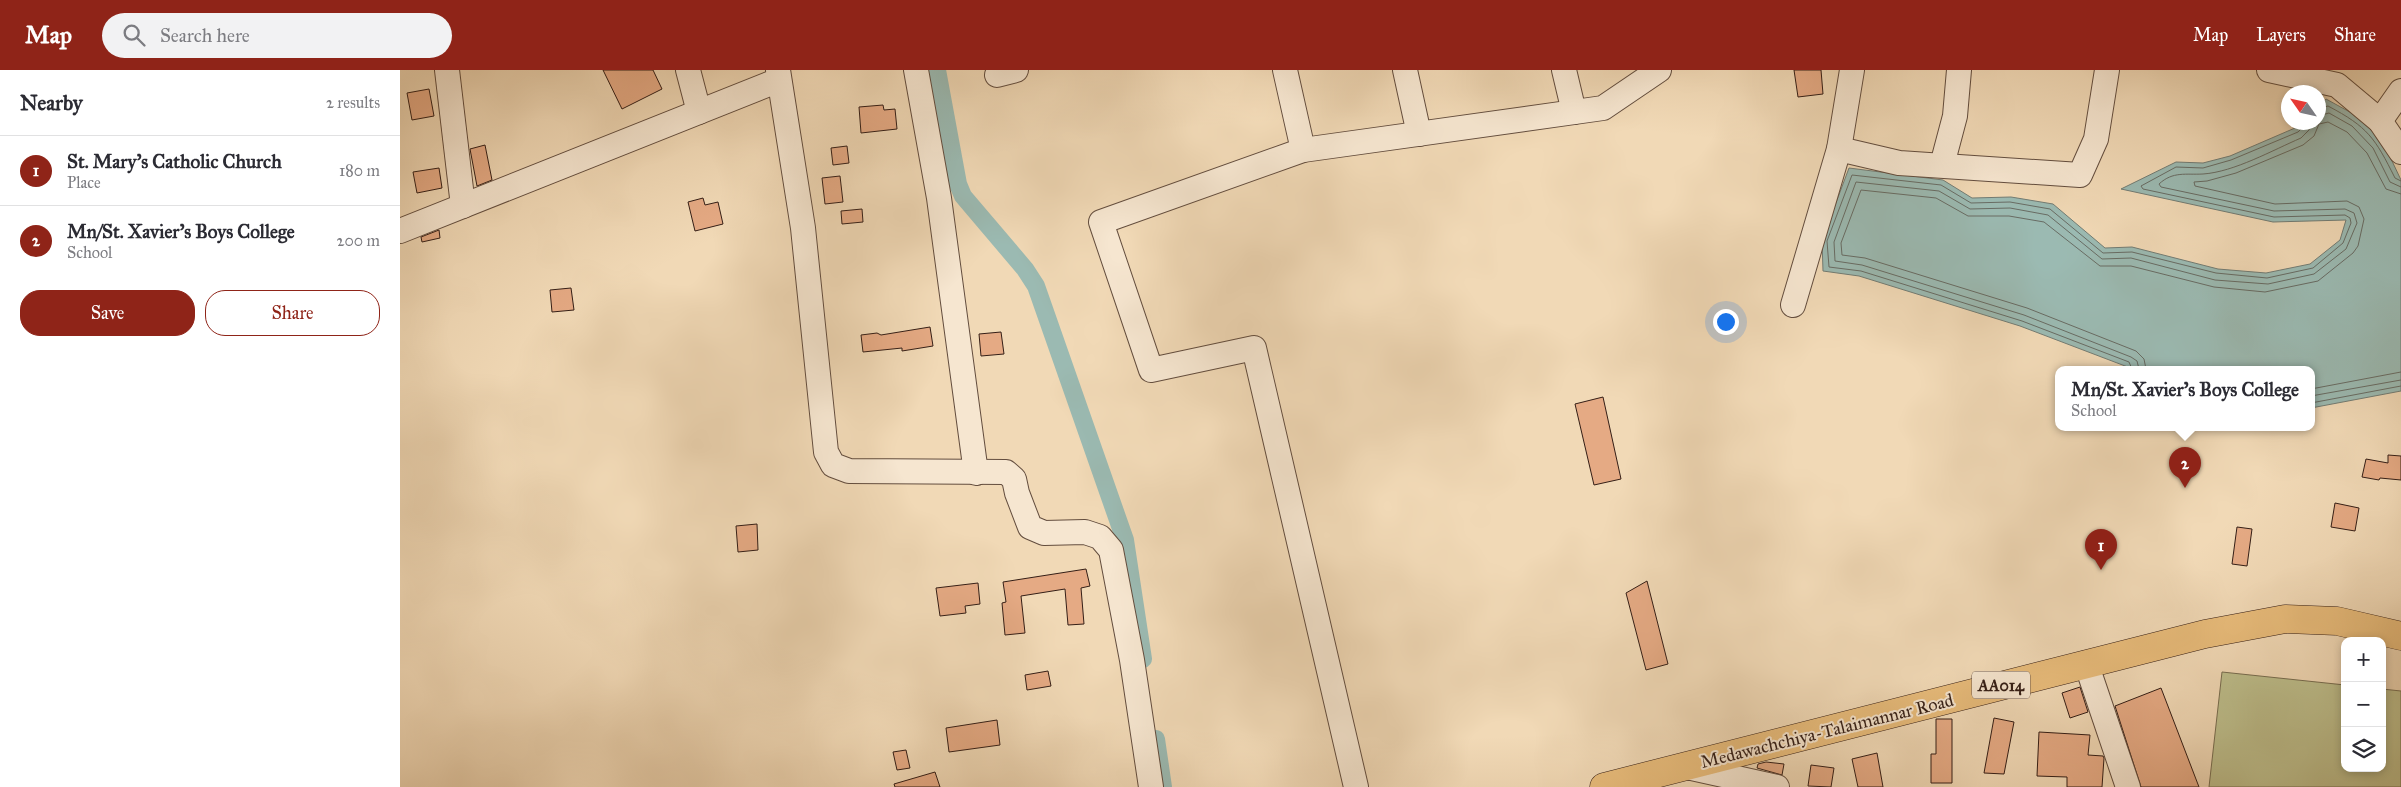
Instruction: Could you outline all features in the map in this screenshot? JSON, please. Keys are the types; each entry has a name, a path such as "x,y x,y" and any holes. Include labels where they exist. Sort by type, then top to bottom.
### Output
{"highway":[{"name":"Medawachchiya-Talaimannar Road","path":"1604,787 2205,634 2285,619 2337,621 2401,636"}],"street":[{"path":"447,70 463,206"},
{"path":"688,70 699,112"},
{"path":"916,70 939,198 976,473"},
{"path":"1285,70 1304,150"},
{"path":"1405,70 1419,134"},
{"path":"1564,70 1574,112"},
{"path":"1356,787 1254,348 1151,370 1101,222 1304,150 1603,108 1658,70"},
{"path":"1793,305 1838,149 1852,70"},
{"path":"1942,165 1955,116 1959,70"},
{"path":"1838,149 1899,163 2080,175 2096,139 2107,70"},
{"path":"2270,70 2335,77 2380,120 2401,152"},
{"path":"400,232 699,112 779,75 803,228 826,452 833,465 849,471 1006,472 1014,479 1030,527 1044,534 1085,532 1100,537 1111,550 1132,660 1151,787"},
{"path":"2380,120 2401,91"},
{"path":"2086,663 2128,787"},
{"path":"1687,767 1776,787"}],"green space":[{"path":"2222,672 2341,685 2341,772 2386,772 2386,689 2401,691 2401,787 2209,787"}],"water":[{"path":"2326,99 2359,117 2383,142 2401,180 2401,391 2315,407 2315,366 2125,366 2020,326 1859,276 1823,271 1822,240 1849,168 1943,180 1972,198 2011,197 2053,204 2105,248 2132,247 2218,269 2266,273 2310,264 2340,240 2346,220 2273,222 2121,189 2176,162 2203,163 2230,156 2290,130 2326,130"}],"building":[{"path":"603,70 653,70 662,89 622,109"},
{"path":"1794,70 1821,70 1823,94 1798,97"},
{"path":"429,89 434,116 412,120 407,93"},
{"path":"883,105 884,110 895,109 897,129 861,133 859,107"},
{"path":"485,145 492,180 477,186 470,149"},
{"path":"847,146 849,163 833,165 831,148"},
{"path":"439,168 442,188 417,193 413,172"},
{"path":"840,176 843,202 825,204 822,178"},
{"path":"703,198 705,205 718,202 723,224 695,231 688,202"},
{"path":"862,209 863,222 842,224 841,211"},
{"path":"439,230 440,238 422,242 421,237"},
{"path":"571,288 574,310 552,312 550,290"},
{"path":"930,327 933,346 902,351 902,348 863,352 861,335 877,333 881,335"},
{"path":"1001,332 1004,354 981,356 979,334"},
{"path":"1603,397 1621,479 1594,485 1575,404"},
{"path":"2388,455 2401,456 2401,480 2380,478 2379,480 2362,477 2366,459 2388,463"},
{"path":"2335,503 2359,508 2355,531 2331,527"},
{"path":"757,524 758,550 738,552 736,526"},
{"path":"2237,527 2252,529 2247,566 2232,564"},
{"path":"1086,569 1090,586 1081,588 1084,624 1068,625 1065,589 1021,596 1025,633 1005,635 1002,603 1006,602 1003,582"},
{"path":"1647,581 1668,664 1646,670 1626,593"},
{"path":"978,583 980,604 965,606 966,613 940,616 936,588"},
{"path":"1048,671 1051,686 1027,690 1025,675"},
{"path":"2080,687 2088,712 2070,718 2062,693"},
{"path":"2161,688 2199,787 2141,787 2115,706"},
{"path":"1994,718 2014,722 2004,774 1984,773"},
{"path":"1936,719 1952,719 1952,783 1931,783 1931,754 1936,754"},
{"path":"997,720 1000,745 949,752 946,728"},
{"path":"2039,732 2090,735 2088,755 2103,756 2104,758 2102,787 2067,787 2067,777 2037,776"},
{"path":"906,750 910,768 897,770 893,752"},
{"path":"1877,753 1883,787 1858,787 1852,759"},
{"path":"1766,762 1784,764 1782,775 1757,768 1758,764"},
{"path":"1811,765 1834,768 1831,787 1808,786"},
{"path":"935,772 940,787 895,787 894,784"}],"waterway":[{"path":"937,70 958,184 963,196 1025,269 1036,286 1125,540 1143,659"},
{"path":"1156,739 1163,787"}],"place":[{"name":"Mn/St. Xavier's Boys College","path":"2185,488"},
{"name":"St. Mary's Catholic Church","path":"2101,570"}]}
